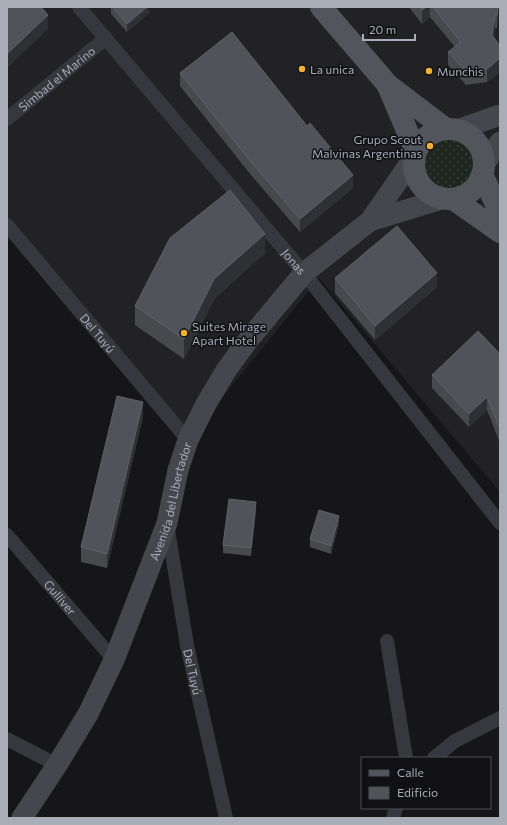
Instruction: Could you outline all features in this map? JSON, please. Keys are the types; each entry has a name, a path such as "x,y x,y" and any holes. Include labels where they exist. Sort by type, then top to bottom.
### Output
{"main road":[{"path":"321,7 388,85 452,129 466,133 479,146 483,169 500,213"},
{"path":"388,85 415,156"},
{"path":"500,115 452,129 436,131 428,136 421,143 415,156 414,170 424,188 432,194 449,199 500,232"},
{"path":"449,199 471,191 478,183 483,169 500,142"},
{"name":"Avenida del Libertador","path":"22,818 88,714 114,660 167,523 178,470 188,440 206,404 227,369 249,338 304,273 370,221 415,156"},
{"name":"Avenida del Libertador","path":"370,221 449,199"}],"street":[{"name":"Jonas","path":"79,7 304,273 500,523"},
{"name":"Simbad el Marino","path":"7,119 106,38"},
{"name":"Del Tuyú","path":"7,225 188,440"},
{"name":"Del Tuyú","path":"167,523 187,645 226,818"},
{"name":"Gulliver","path":"7,535 114,660"},
{"path":"387,641 406,757"},
{"path":"435,757 455,741 500,718"},
{"path":"7,740 57,765"}],"shaded area":[{"path":"7,7 500,7 500,492 319,278 188,440 7,227"},
{"path":"444,139 454,139 467,146 474,159 474,169 467,182 454,189 444,189 435,185 428,178 424,169 424,159 428,150 435,143"}],"building":[{"path":"7,7 41,7 48,15 7,54"},
{"path":"113,7 147,7 127,24"},
{"path":"433,7 498,7 497,15 495,15 492,35 500,46 500,58 487,69 466,71 448,52 461,42"},
{"path":"232,32 307,126 310,123 353,175 300,219 251,162 180,73"},
{"path":"230,190 265,234 214,279 184,339 135,306 170,238"},
{"path":"397,226 437,273 375,326 335,278"},
{"path":"478,331 500,354 500,429 487,397 469,414 432,375"},
{"path":"117,396 143,402 107,554 81,547"},
{"path":"229,499 256,502 251,548 223,545"},
{"path":"319,510 339,516 331,546 310,539"}],"place":[{"name":"La unica","path":"302,69"},
{"name":"Munchis","path":"429,71"},
{"name":"Grupo Scout Malvinas Argentinas","path":"430,146"},
{"name":"Suites Mirage Apart Hotel","path":"184,333"}]}
